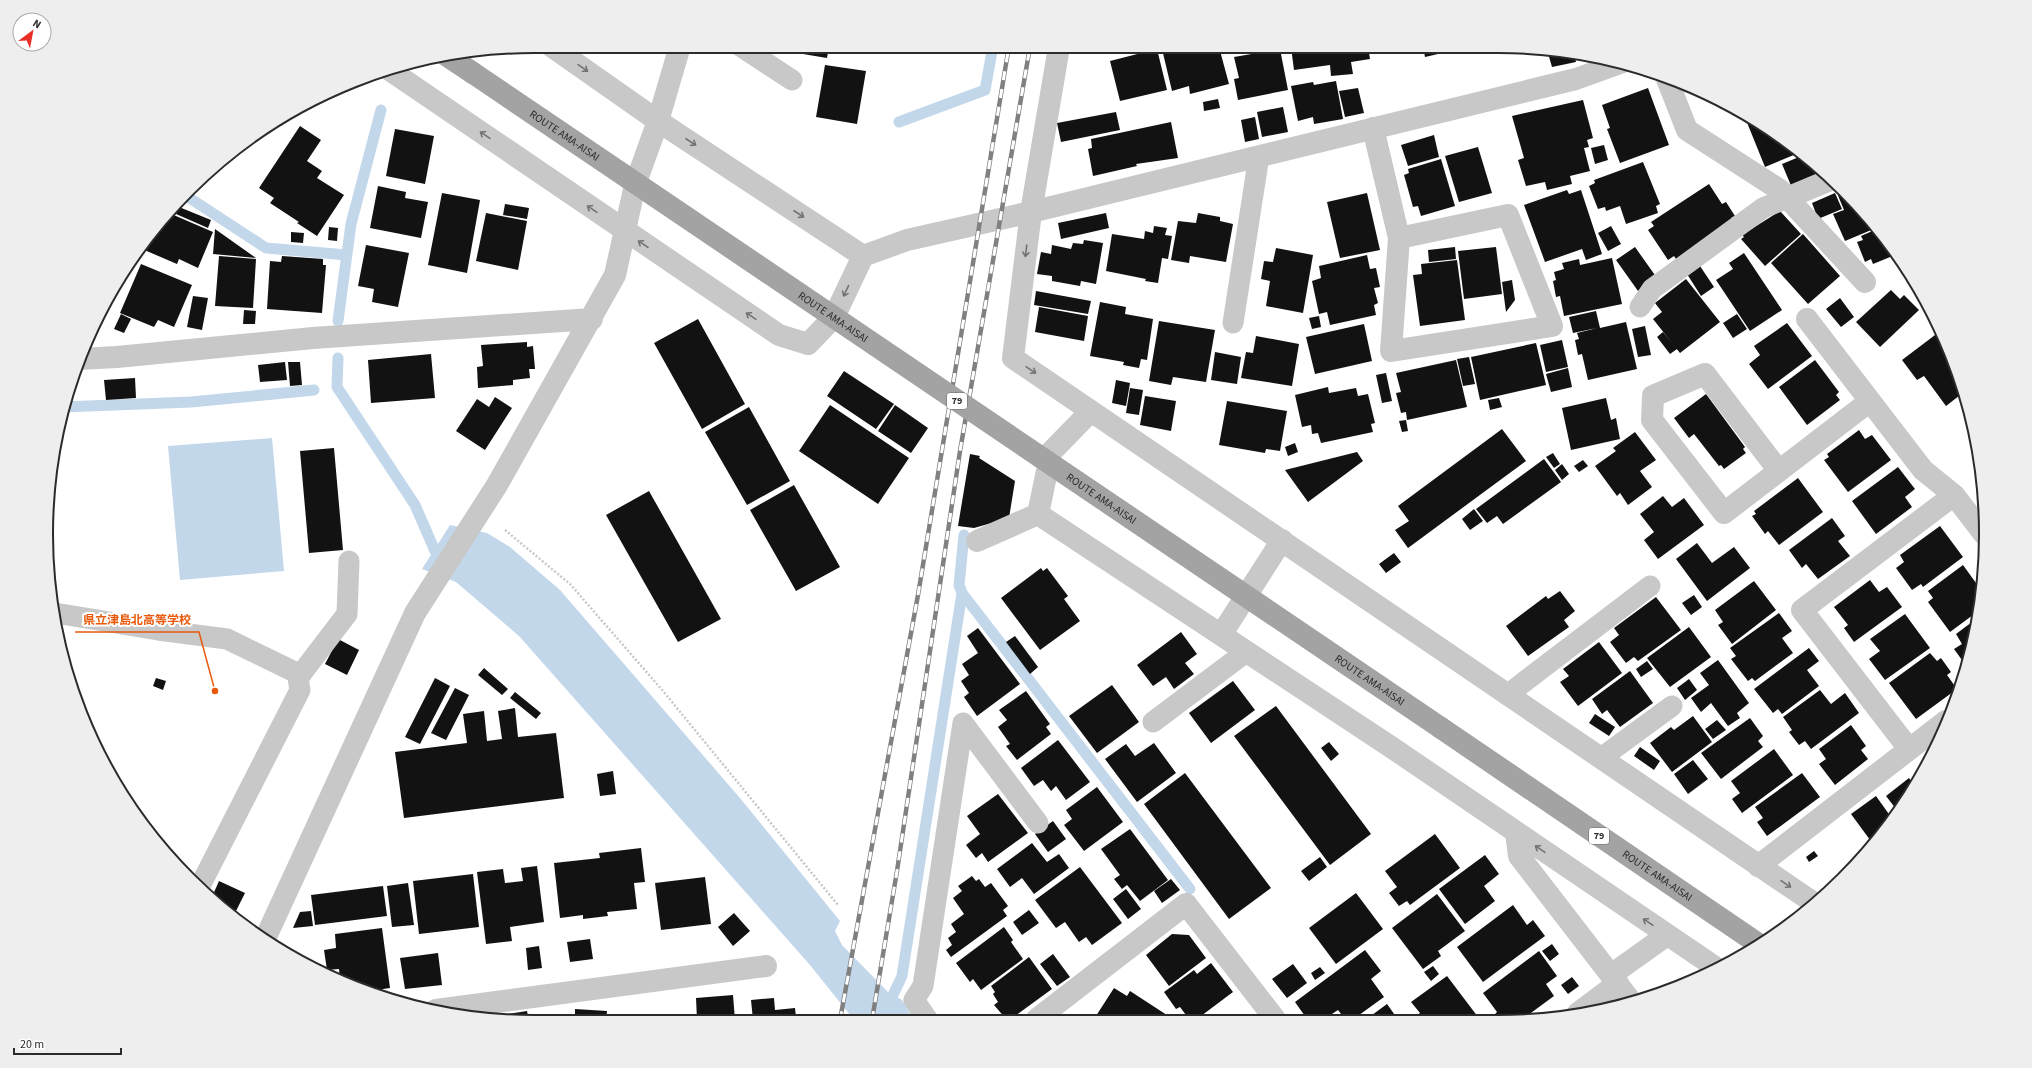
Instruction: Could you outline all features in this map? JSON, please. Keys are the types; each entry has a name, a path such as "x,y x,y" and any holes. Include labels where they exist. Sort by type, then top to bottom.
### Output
{"main road":[{"name":"ROUTE AMA-AISAI","path":"453,60 1754,941"}],"street":[{"path":"561,53 658,121 863,256"},
{"path":"268,935 415,613 497,485 615,275 635,185 658,121 678,53"},
{"path":"1058,53 1031,212 1013,358 1810,900"},
{"path":"395,74 779,335 808,344 834,318 863,256 908,240 1031,212 1576,79 1611,66"},
{"path":"1669,85 1687,130 1780,190 1865,282"},
{"path":"1373,128 1399,238 1391,351 1552,326 1508,214 1399,238"},
{"path":"1787,198 1825,182"},
{"path":"87,358 313,338 592,318"},
{"path":"1806,319 1923,470 1954,496 1979,527"},
{"path":"1779,471 1705,374 1653,396 1652,420 1724,513 1779,471 1870,401"},
{"path":"1038,514 1051,452 1090,411"},
{"path":"1909,749 1802,610 1954,496"},
{"path":"977,540 1038,514"},
{"path":"1038,514 1516,832 1712,965"},
{"path":"1220,634 1282,540"},
{"path":"1758,866 1938,727"},
{"path":"1516,832 1519,856 1619,986"},
{"path":"1042,1015 1186,904 1273,1015"},
{"path":"1589,1006 1619,986 1668,936"},
{"path":"452,1008 766,966"}],"lane":[{"path":"751,53 792,80"},
{"path":"1233,323 1259,156"},
{"path":"1640,307 1652,289 1763,208 1787,198"},
{"path":"202,882 300,690 298,678 347,614 349,562"},
{"path":"1507,695 1650,586"},
{"path":"60,614 158,630 227,639 300,675"},
{"path":"1153,722 1246,652"},
{"path":"1601,758 1672,706"},
{"path":"924,1015 914,1000 923,986 963,723 1038,823"}],"path":[{"path":"477,517 508,531 570,584 663,691 838,905"}],"water":[{"path":"272,438 284,571 180,580 168,446"},
{"path":"450,525 487,533 510,547 560,590 740,798 840,921 835,931 842,945 888,992 902,1000 911,1015 850,1015 810,965 519,636 456,582 422,569"}],"building":[{"path":"797,53 828,53 827,58"},
{"path":"1141,53 1158,53 1167,90 1120,101 1110,61"},
{"path":"1163,53 1221,53 1229,84 1190,94 1189,86 1172,91"},
{"path":"1257,53 1281,53 1288,90 1238,100 1234,79 1239,78 1234,57"},
{"path":"1292,53 1369,53 1370,59 1351,62 1353,74 1331,76 1330,65 1294,70"},
{"path":"1424,53 1442,53 1425,57"},
{"path":"1549,56 1575,59 1576,62 1552,67"},
{"path":"825,65 866,71 857,124 816,117"},
{"path":"1336,81 1343,119 1314,124 1313,117 1298,121 1291,86 1313,82 1314,85"},
{"path":"1358,88 1364,113 1345,117 1339,91"},
{"path":"1648,88 1669,145 1620,163 1607,129 1610,128 1602,105"},
{"path":"1218,99 1220,108 1204,111 1203,102"},
{"path":"1583,100 1593,138 1587,140 1589,147 1584,148 1590,171 1570,176 1572,184 1547,190 1545,182 1526,186 1518,160 1524,158 1512,116"},
{"path":"1283,107 1288,132 1262,137 1257,112"},
{"path":"1116,112 1120,130 1061,142 1057,123"},
{"path":"1255,117 1259,139 1245,142 1241,120"},
{"path":"1171,122 1178,158 1136,164 1137,166 1093,176 1088,149 1092,148 1091,139"},
{"path":"1747,122 1794,155 1765,167"},
{"path":"300,126 321,140 307,161 322,171 317,178 344,195 317,236 270,203 274,198 259,188"},
{"path":"395,129 434,136 425,184 386,176"},
{"path":"1434,135 1439,157 1408,166 1401,145"},
{"path":"1604,145 1608,160 1595,164 1591,148"},
{"path":"1478,147 1492,193 1459,202 1445,156"},
{"path":"1798,158 1818,175 1792,188 1782,164"},
{"path":"1441,159 1455,206 1421,216 1418,206 1413,207 1404,175 1409,173 1408,169"},
{"path":"1643,162 1660,204 1656,206 1658,213 1626,224 1620,206 1606,211 1605,207 1598,209 1589,186 1595,183 1594,180"},
{"path":"1709,184 1722,204 1726,202 1735,216 1731,218 1733,221 1676,259 1674,256 1668,260 1648,230 1654,226 1651,222"},
{"path":"378,186 406,192 405,198 428,202 421,238 370,228"},
{"path":"1567,190 1569,194 1581,190 1602,254 1586,260 1582,249 1545,262 1524,205"},
{"path":"442,193 480,200 467,273 428,265"},
{"path":"1367,193 1380,250 1340,258 1327,202"},
{"path":"1835,193 1842,209 1818,219 1812,203"},
{"path":"1837,193 1871,230 1845,241 1833,214 1844,210"},
{"path":"505,204 529,208 527,219 503,215"},
{"path":"181,208 211,220 208,228 176,214"},
{"path":"1780,211 1801,234 1765,266 1741,239 1744,237 1742,235"},
{"path":"486,213 527,221 518,270 476,261"},
{"path":"1106,213 1109,228 1061,239 1058,223"},
{"path":"1198,213 1220,217 1220,221 1233,224 1226,262 1190,256 1189,263 1171,260 1178,221 1196,223"},
{"path":"174,215 213,232 198,268 179,259 177,264 145,250"},
{"path":"1154,226 1167,228 1165,235 1172,236 1168,259 1162,258 1158,283 1106,271 1112,234 1144,239 1145,231 1153,233"},
{"path":"1611,226 1621,244 1608,251 1598,233"},
{"path":"329,227 338,228 337,241 328,240"},
{"path":"215,229 256,258 213,254"},
{"path":"1872,231 1891,257 1873,264 1871,259 1865,262 1857,242 1863,240 1861,236"},
{"path":"291,232 304,233 303,243 291,242"},
{"path":"1803,234 1840,276 1808,304 1771,263"},
{"path":"1084,240 1103,243 1096,284 1081,281 1080,286 1052,281 1052,276 1037,274 1041,252 1051,254 1052,245 1071,249 1073,243 1083,244"},
{"path":"366,245 409,253 398,307 372,302 374,289 358,286"},
{"path":"1455,247 1456,259 1429,262 1428,250"},
{"path":"1496,247 1502,294 1464,299 1458,251"},
{"path":"1635,247 1657,278 1638,291 1616,260"},
{"path":"1276,248 1313,255 1303,313 1266,306 1270,281 1261,279 1264,261 1273,262"},
{"path":"1744,253 1782,310 1750,331 1716,280 1733,269 1729,263"},
{"path":"1367,255 1370,269 1376,268 1380,287 1374,288 1378,303 1374,305 1376,315 1330,325 1327,312 1319,314 1312,281 1321,278 1319,266"},
{"path":"219,256 256,259 253,308 215,306"},
{"path":"282,256 323,259 323,265 326,265 322,313 267,309 270,261 281,262"},
{"path":"1612,258 1622,304 1564,316 1560,296 1556,297 1553,281 1556,280 1554,272 1564,269 1562,263 1579,259 1580,265"},
{"path":"1457,260 1465,320 1420,326 1413,275 1422,274 1421,264"},
{"path":"141,264 192,285 174,327 158,320 154,327 120,313"},
{"path":"1700,266 1714,287 1701,296 1687,274"},
{"path":"1686,279 1720,322 1680,353 1653,319 1662,312 1655,303"},
{"path":"1512,280 1515,300 1506,312 1502,282"},
{"path":"1891,290 1900,299 1904,295 1919,310 1880,347 1856,322"},
{"path":"1036,291 1091,301 1088,314 1034,305"},
{"path":"193,296 208,298 202,330 187,327"},
{"path":"1840,298 1854,317 1841,327 1826,309"},
{"path":"1100,302 1126,307 1125,314 1153,319 1147,360 1141,359 1139,368 1123,365 1124,362 1090,356"},
{"path":"1039,307 1088,316 1084,341 1035,332"},
{"path":"244,310 256,311 255,324 243,324"},
{"path":"1596,311 1600,328 1626,322 1637,369 1588,380 1582,354 1578,355 1575,340 1579,339 1577,333 1597,328 1573,333 1569,317"},
{"path":"121,314 131,319 124,333 114,329"},
{"path":"1737,314 1747,329 1733,338 1723,323"},
{"path":"1319,316 1321,327 1312,329 1309,318"},
{"path":"698,319 745,404 702,429 654,343"},
{"path":"1159,321 1215,330 1206,382 1173,377 1171,385 1149,381"},
{"path":"1787,323 1812,356 1768,389 1749,364 1760,355 1754,346"},
{"path":"1364,324 1372,361 1315,374 1306,337"},
{"path":"1645,326 1651,355 1638,357 1632,329"},
{"path":"1663,332 1677,349 1670,354 1657,337"},
{"path":"1935,335 1959,396 1946,406 1924,376 1917,380 1902,360"},
{"path":"1256,336 1299,344 1292,386 1241,378 1246,352 1253,353"},
{"path":"1562,340 1568,367 1546,372 1540,345"},
{"path":"527,342 527,347 533,346 535,369 529,369 530,378 513,380 513,385 478,388 477,367 483,366 481,345"},
{"path":"1536,343 1546,385 1480,400 1471,357"},
{"path":"1215,352 1241,357 1237,384 1211,380"},
{"path":"431,354 435,398 371,403 368,360"},
{"path":"1469,357 1475,384 1463,386 1457,359"},
{"path":"1456,360 1467,407 1407,420 1406,412 1401,413 1396,393 1401,392 1396,373"},
{"path":"1815,360 1839,392 1836,395 1840,400 1807,425 1779,387"},
{"path":"285,362 287,380 260,382 258,365"},
{"path":"288,362 300,362 302,385 290,386"},
{"path":"1568,368 1572,387 1551,392 1546,374"},
{"path":"844,371 894,404 876,429 827,396"},
{"path":"1386,373 1392,401 1382,403 1376,375"},
{"path":"135,378 136,398 106,400 104,380"},
{"path":"1116,380 1130,383 1126,406 1112,403"},
{"path":"1328,387 1329,393 1356,388 1358,396 1368,394 1375,423 1371,424 1373,432 1321,443 1318,433 1312,434 1311,425 1302,427 1295,395"},
{"path":"1130,388 1143,390 1139,415 1126,413"},
{"path":"1706,394 1745,447 1743,449 1746,453 1724,469 1721,465 1719,466 1694,434 1689,438 1674,418"},
{"path":"1145,396 1176,401 1171,431 1140,425"},
{"path":"495,397 512,408 485,450 456,431 477,399 489,407"},
{"path":"1499,398 1502,407 1490,410 1488,400"},
{"path":"1606,398 1611,420 1616,418 1620,439 1571,450 1562,408"},
{"path":"1227,401 1287,411 1280,451 1266,449 1265,453 1219,445"},
{"path":"830,405 909,458 878,504 799,451"},
{"path":"895,405 928,428 911,453 878,431"},
{"path":"749,407 790,481 747,505 705,432"},
{"path":"1406,420 1408,431 1402,432 1399,421"},
{"path":"1502,429 1526,461 1408,548 1395,530 1409,521 1398,506"},
{"path":"1859,430 1865,439 1872,435 1891,460 1848,492 1824,460 1829,457 1827,454"},
{"path":"1635,432 1656,460 1640,471 1652,487 1628,505 1620,493 1617,496 1595,466 1616,451 1613,448"},
{"path":"1295,443 1298,452 1288,456 1285,447"},
{"path":"334,448 343,550 309,553 300,451"},
{"path":"1357,452 1363,461 1308,502 1285,470"},
{"path":"1553,453 1560,464 1554,468 1546,457"},
{"path":"970,454 980,456 979,458 1015,481 1009,518 974,528 958,526"},
{"path":"1544,459 1561,482 1503,524 1497,516 1487,523 1476,509"},
{"path":"1583,460 1588,466 1579,472 1574,466"},
{"path":"1562,464 1569,474 1562,480 1555,470"},
{"path":"1898,467 1915,489 1905,497 1912,507 1876,534 1852,501"},
{"path":"1798,478 1823,512 1779,545 1768,531 1765,534 1752,516 1756,514 1754,511"},
{"path":"794,485 840,567 796,591 750,510"},
{"path":"649,491 721,619 678,642 606,515"},
{"path":"1663,496 1672,507 1684,498 1704,525 1658,559 1644,540 1654,532 1640,514"},
{"path":"1474,509 1483,521 1470,530 1462,519"},
{"path":"1832,518 1845,536 1838,541 1850,556 1818,579 1806,564 1802,568 1789,550"},
{"path":"1940,526 1963,557 1923,587 1921,584 1912,590 1896,568 1904,562 1900,555"},
{"path":"1697,543 1712,563 1734,547 1750,568 1707,601 1676,559"},
{"path":"1394,553 1401,562 1386,573 1379,564"},
{"path":"1963,565 1976,583 1972,616 1950,632 1928,602 1933,598 1928,591"},
{"path":"1041,568 1043,571 1047,568 1068,596 1064,599 1080,621 1040,650 1001,598"},
{"path":"1870,580 1879,592 1887,587 1902,607 1854,642 1844,628 1848,625 1834,607"},
{"path":"1754,581 1776,610 1732,644 1718,625 1723,622 1715,610"},
{"path":"1560,591 1575,611 1564,620 1569,627 1528,656 1506,626 1546,596 1548,599"},
{"path":"1694,595 1702,607 1691,615 1682,603"},
{"path":"1656,597 1681,630 1638,661 1634,657 1626,663 1610,642 1619,635 1614,628"},
{"path":"1779,613 1792,631 1782,638 1793,653 1755,681 1752,678 1748,681 1731,659 1736,656 1730,648"},
{"path":"1905,614 1930,648 1885,680 1869,659 1880,651 1870,639"},
{"path":"1971,623 1962,660 1954,649 1962,644 1956,634"},
{"path":"1689,627 1711,657 1670,687 1647,658"},
{"path":"978,628 1020,684 977,716 964,697 969,693 961,681 969,675 962,664 978,653 967,636"},
{"path":"1181,632 1197,654 1185,663 1194,674 1174,689 1166,677 1153,686 1137,665"},
{"path":"1015,636 1038,667 1030,674 1006,642"},
{"path":"338,639 359,650 347,675 325,664"},
{"path":"1599,642 1622,673 1578,706 1560,682 1569,676 1563,669"},
{"path":"1809,648 1819,661 1807,670 1819,686 1782,714 1778,709 1773,713 1754,689"},
{"path":"1930,653 1937,661 1941,658 1951,672 1947,675 1954,685 1951,693 1916,719 1889,683"},
{"path":"1718,660 1749,703 1737,713 1740,718 1728,726 1711,703 1701,712 1691,698 1709,685 1700,673"},
{"path":"1647,661 1653,669 1641,677 1636,669"},
{"path":"484,668 508,689 502,695 478,675"},
{"path":"1630,671 1653,703 1620,727 1607,710 1602,714 1592,699"},
{"path":"156,678 166,681 163,690 153,686"},
{"path":"435,678 450,686 420,744 405,737"},
{"path":"1689,679 1697,690 1685,700 1677,688"},
{"path":"1233,681 1255,710 1211,743 1189,713"},
{"path":"1112,685 1139,722 1097,753 1069,716"},
{"path":"455,688 469,695 446,740 431,733"},
{"path":"1820,690 1831,704 1845,693 1859,713 1811,749 1805,741 1799,745 1789,732 1792,730 1783,717"},
{"path":"1026,691 1050,724 1046,727 1051,734 1017,760 1006,746 1010,744 998,727 1007,720 999,710"},
{"path":"515,692 541,713 536,719 510,698"},
{"path":"1276,706 1371,834 1330,865 1234,736"},
{"path":"515,708 518,737 556,733 564,798 404,818 395,752 467,743 463,714 484,711 487,741 502,739 498,711"},
{"path":"1595,714 1615,727 1609,736 1589,723"},
{"path":"1693,716 1712,742 1672,772 1650,743 1671,727 1674,730"},
{"path":"1750,718 1763,736 1758,741 1763,747 1721,779 1701,753"},
{"path":"1717,720 1726,730 1713,739 1705,729"},
{"path":"1851,725 1866,746 1861,750 1868,759 1835,785 1819,764 1826,759 1819,749"},
{"path":"1058,740 1090,782 1066,800 1056,786 1051,791 1043,780 1034,786 1021,768"},
{"path":"1329,742 1339,754 1331,761 1321,748"},
{"path":"1154,743 1176,773 1137,802 1105,759 1126,744 1135,756"},
{"path":"1640,747 1660,761 1654,770 1634,756"},
{"path":"1774,749 1793,775 1742,813 1732,799 1740,793 1731,781"},
{"path":"1693,760 1708,779 1688,794 1674,774"},
{"path":"613,771 616,794 600,796 597,774"},
{"path":"1185,773 1271,888 1229,919 1144,804"},
{"path":"1802,773 1820,797 1767,836 1757,822 1763,818 1755,807"},
{"path":"1909,778 1911,781 1894,807 1886,796"},
{"path":"1097,787 1123,822 1084,851 1064,825 1072,819 1066,810"},
{"path":"998,794 1028,833 988,862 982,853 976,858 966,845 980,834 967,816"},
{"path":"1876,796 1889,814 1870,839 1851,814"},
{"path":"1053,821 1066,839 1048,852 1035,834"},
{"path":"1130,829 1168,880 1140,901 1127,885 1122,889 1114,879 1120,875 1101,849"},
{"path":"1435,834 1460,868 1410,905 1407,901 1399,906 1389,893 1397,887 1385,871"},
{"path":"1032,843 1047,862 1059,854 1069,868 1034,894 1022,878 1010,887 997,869"},
{"path":"641,848 645,882 634,883 637,909 607,912 608,916 583,919 583,915 560,918 554,863 600,858 599,853"},
{"path":"1814,851 1818,856 1809,862 1806,857"},
{"path":"1485,855 1499,874 1484,886 1495,901 1465,924 1439,889"},
{"path":"1320,857 1327,867 1309,881 1301,871"},
{"path":"537,866 544,922 510,927 512,941 486,944 477,872 503,869 505,883 523,881 521,868"},
{"path":"1080,867 1122,923 1092,945 1086,937 1079,942 1065,922 1056,928 1035,900"},
{"path":"473,874 479,927 419,934 413,881"},
{"path":"972,876 976,881 979,879 985,887 991,883 1008,906 1003,910 1007,916 951,957 946,950 952,945 948,938 956,932 951,924 964,914 953,898 962,891 958,886"},
{"path":"705,877 711,924 661,930 655,883"},
{"path":"1171,879 1180,890 1162,903 1154,891"},
{"path":"219,881 245,893 236,912 214,893"},
{"path":"408,883 414,925 392,927 387,886"},
{"path":"383,886 387,916 315,925 311,895"},
{"path":"1126,889 1141,909 1128,919 1113,899"},
{"path":"1356,893 1383,929 1336,964 1309,928"},
{"path":"1437,894 1465,931 1438,951 1441,956 1423,969 1392,928"},
{"path":"1513,905 1527,925 1533,920 1545,936 1483,982 1457,947"},
{"path":"1029,910 1039,923 1022,935 1013,922"},
{"path":"311,911 313,926 293,928 300,912"},
{"path":"734,913 750,931 733,946 718,927"},
{"path":"1004,927 1013,940 1011,942 1023,959 981,990 973,979 970,982 956,963"},
{"path":"382,928 390,988 379,989 339,973 339,969 331,970 327,968 324,950 336,948 335,934"},
{"path":"1172,934 1189,935 1206,958 1169,986 1146,955"},
{"path":"590,939 593,959 570,962 567,942"},
{"path":"1552,944 1559,954 1550,961 1542,951"},
{"path":"539,946 542,968 528,970 526,948"},
{"path":"1365,950 1381,971 1371,979 1384,997 1359,1015 1342,1015 1338,1010 1330,1015 1304,1015 1295,1002"},
{"path":"1539,951 1557,976 1546,984 1554,996 1530,1014 1494,1015 1497,1012 1483,993"},
{"path":"438,953 442,985 405,989 400,958"},
{"path":"1053,954 1070,977 1057,986 1040,964"},
{"path":"1029,957 1052,989 1016,1015 1003,1015 994,1005 998,1002 993,994 995,992 991,986"},
{"path":"1211,963 1233,992 1202,1015 1186,1015 1180,1007 1176,1009 1164,992 1194,970 1197,974"},
{"path":"1293,964 1307,983 1287,998 1272,979"},
{"path":"1433,966 1439,974 1431,981 1424,972"},
{"path":"1320,967 1325,973 1315,980 1311,973"},
{"path":"1447,976 1476,1015 1417,1015 1420,1013 1411,1002"},
{"path":"1572,977 1579,986 1568,994 1561,985"},
{"path":"1114,988 1127,996 1130,991 1167,1015 1097,1015"},
{"path":"733,995 735,1015 697,1015 696,998"},
{"path":"774,998 775,1010 795,1008 796,1015 752,1015 751,1000"},
{"path":"1387,1004 1395,1015 1372,1015"},
{"path":"575,1009 607,1011 607,1015 575,1015"},
{"path":"527,1011 528,1015 507,1014"}],"waterway":[{"path":"899,122 985,90 992,53"},
{"path":"338,321 351,224 381,110"},
{"path":"190,198 266,248 347,255"},
{"path":"338,358 337,387 415,505 435,551 447,557"},
{"path":"70,407 191,402 314,390"},
{"path":"893,995 902,976 962,593 959,585 964,535"},
{"path":"962,593 1190,889"}],"railway":[{"path":"841,1015 918,595 1008,53"},
{"path":"873,1015 897,871 960,451 1029,53"}],"place":[{"name":"県立津島北高等学校","path":"215,691"}]}
